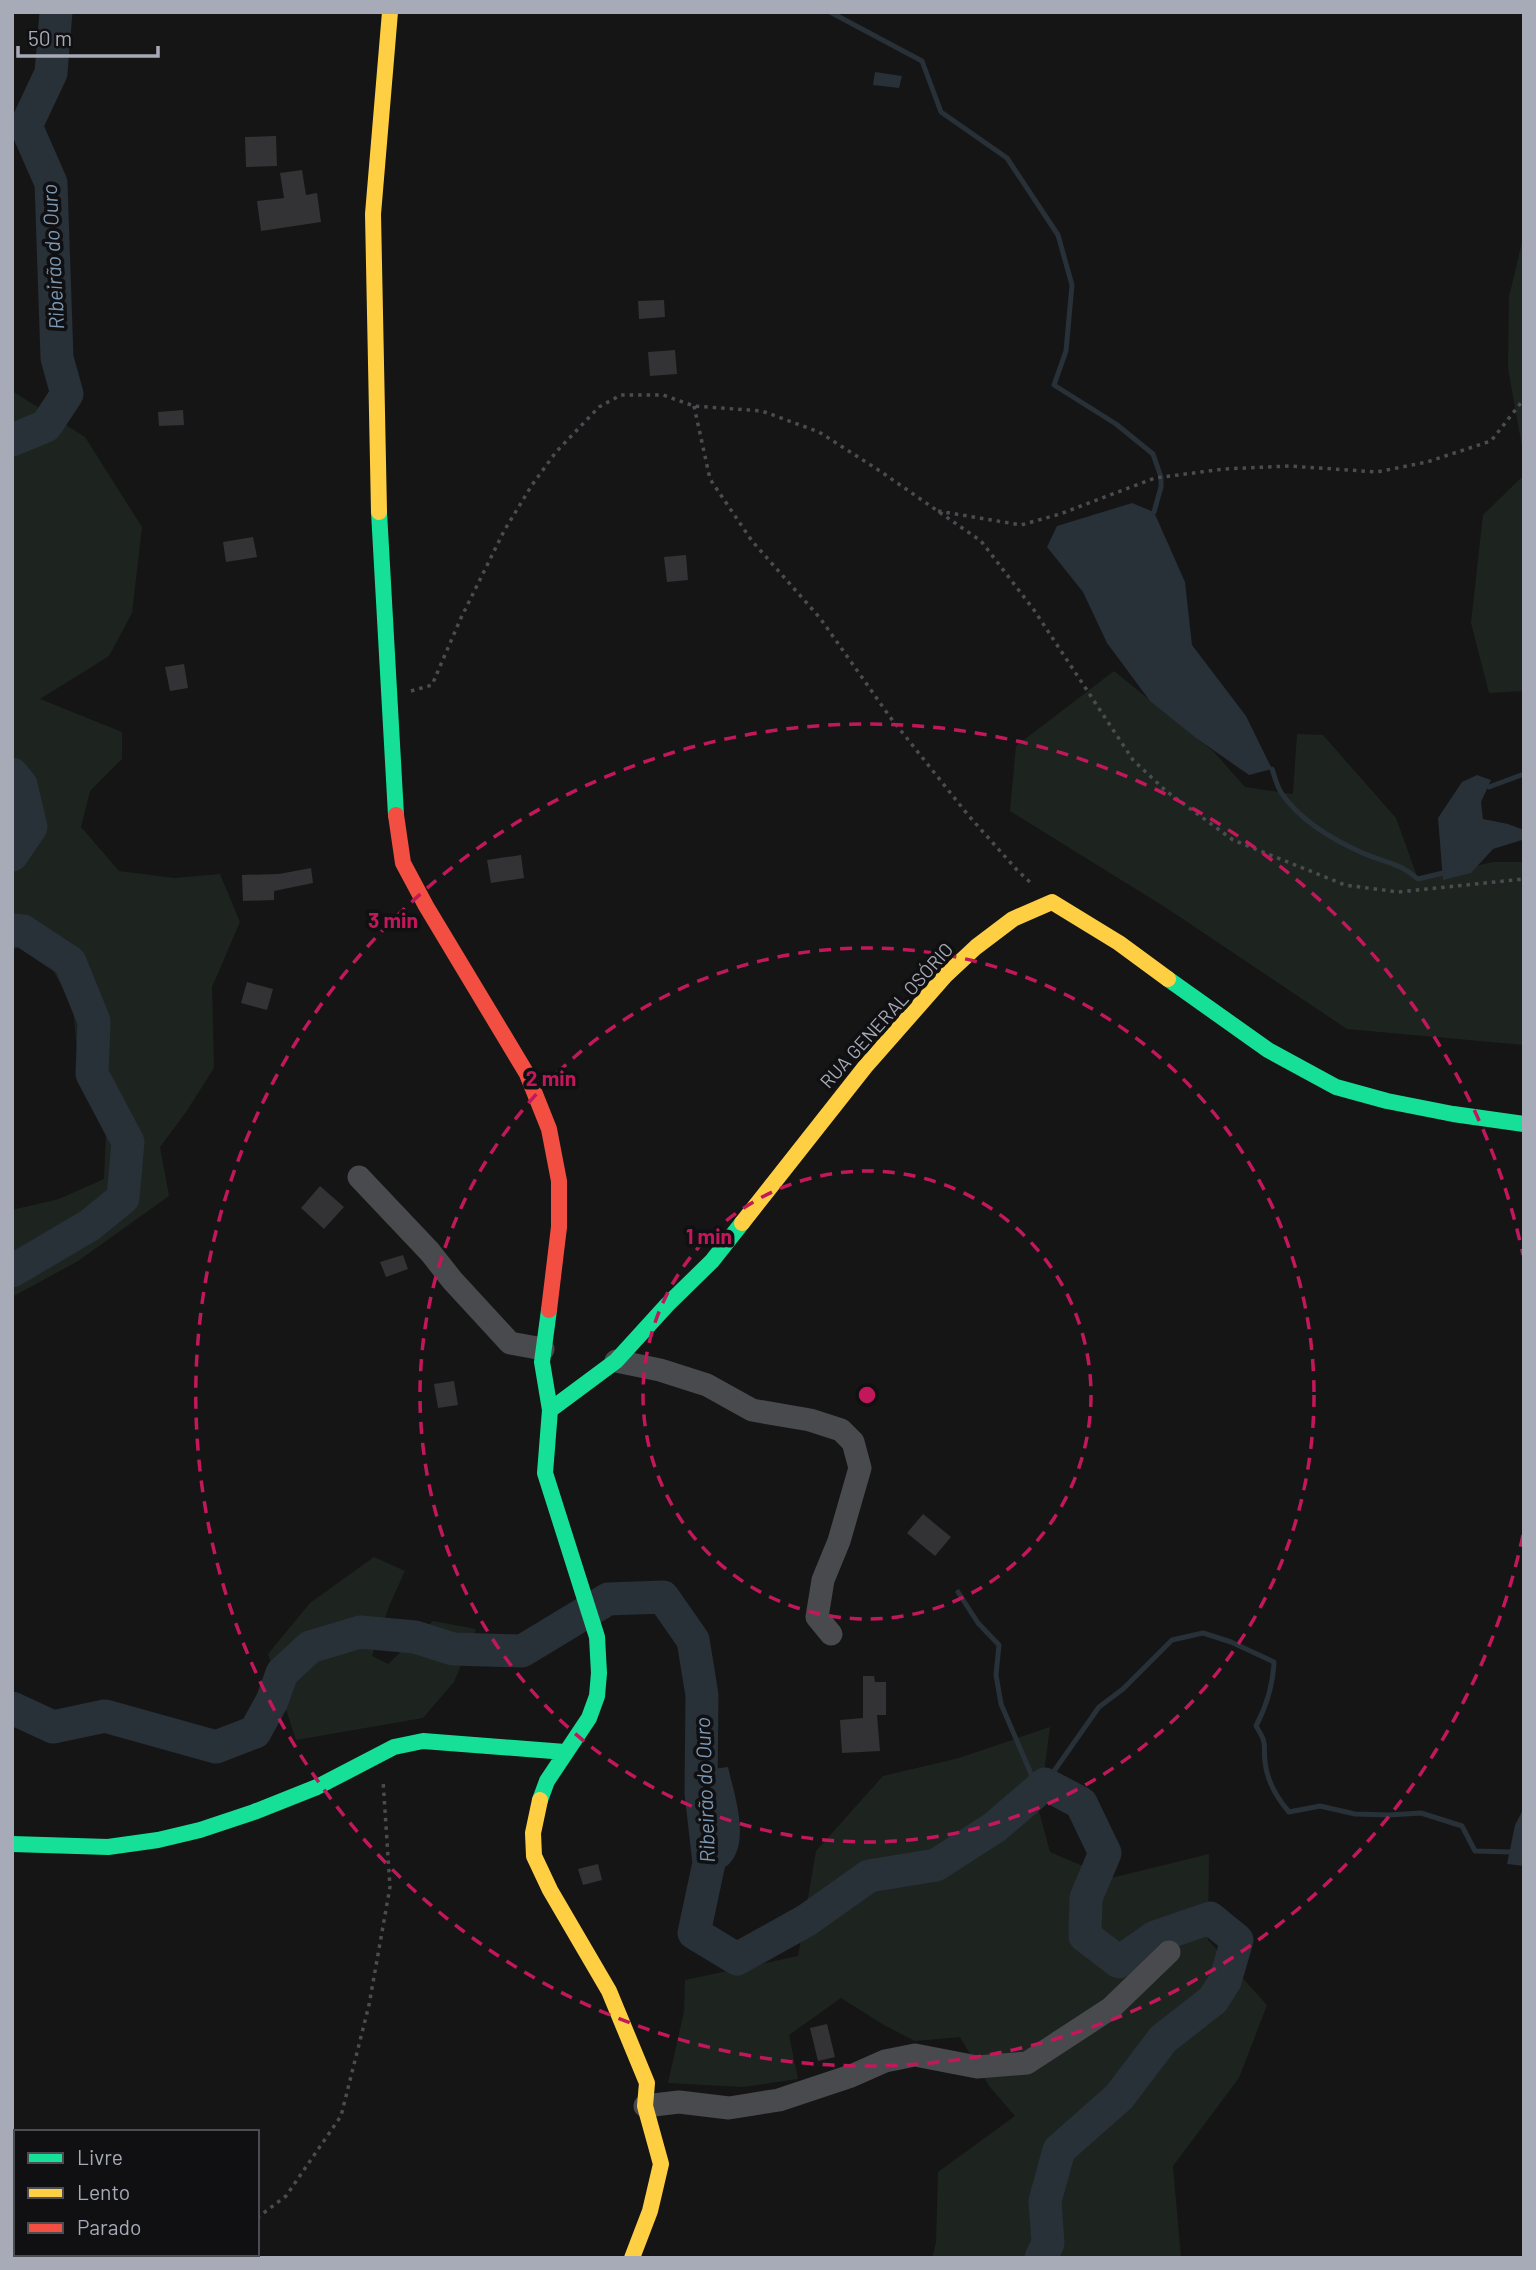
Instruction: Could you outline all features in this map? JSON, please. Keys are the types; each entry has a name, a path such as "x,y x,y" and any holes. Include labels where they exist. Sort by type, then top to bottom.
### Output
{"street":[{"path":"390,12 373,214 378,503 397,827 403,863 527,1074 549,1129 559,1181 559,1227 542,1362 550,1410 545,1473 583,1588 597,1637 600,1662 597,1696 589,1718 547,1781 537,1807 533,1833 534,1856 550,1890 609,1991 647,2083 645,2106 661,2164 650,2211 632,2258"},
{"path":"1052,902 1119,943 1268,1050 1336,1087 1387,1101 1453,1114 1524,1124"},
{"name":"RUA GENERAL OSÓRIO","path":"550,1410 616,1362 667,1305 712,1261 865,1067 945,976 976,947 1013,919 1052,902"},
{"path":"359,1177 510,1343 543,1349"},
{"path":"616,1362 660,1370 707,1385 752,1410 810,1420 841,1430 852,1442 860,1468 839,1541 822,1580 817,1617 831,1634"},
{"path":"12,1844 108,1847 158,1840 201,1830 317,1787 394,1747 424,1741 565,1752"},
{"path":"645,2106 679,2102 729,2108 779,2100 851,2076 886,2061 915,2055 976,2067 1027,2063 1111,2008 1169,1952"}],"path":[{"path":"389,697 432,685 460,620 504,531 556,452 599,407 621,395 663,395 694,406 762,411 819,432 981,541 1034,610 1133,760 1166,791 1233,840 1345,885 1398,892 1524,879"},
{"path":"936,511 1021,525 1060,514 1154,478 1224,469 1289,466 1377,472 1427,462 1491,441 1524,400"},
{"path":"694,406 710,479 752,541 820,618 890,717 968,815 1017,870 1052,902"},
{"path":"259,2216 286,2196 341,2116 369,2005 390,1887 382,1754"}],"shaded area":[{"path":"1524,234 1524,458 1508,368 1509,297"},
{"path":"12,391 85,437 142,527 132,613 109,656 40,699 122,732 122,759 90,791 81,827 119,871 174,878 220,874 240,922 212,987 214,1068 160,1147 169,1196 78,1261 12,1297 12,1210 59,1199 104,1179 106,1132 80,1085 73,1007 37,941 12,950"},
{"path":"1524,475 1524,691 1489,693 1471,623 1483,515"},
{"path":"1114,671 1214,752 1245,787 1293,794 1297,734 1323,735 1396,818 1418,879 1493,862 1524,862 1524,1045 1347,1029 1168,909 1010,811 1016,746"},
{"path":"374,1557 405,1571 389,1606 372,1656 388,1664 433,1621 476,1629 454,1682 423,1718 296,1740 268,1654 310,1603"},
{"path":"1050,1727 1039,1811 1050,1852 1111,1878 1209,1854 1208,1940 1267,2005 1239,2078 1173,2166 1181,2258 932,2258 936,2243 938,2172 1015,2116 989,2086 960,2037 915,2041 841,1998 789,2035 798,2079 743,2087 668,2083 684,2011 685,1980 798,1956 816,1851 883,1776 959,1758"}],"water":[{"path":"875,72 902,76 899,88 873,85"},
{"path":"1132,503 1154,512 1185,582 1192,645 1246,716 1272,769 1249,775 1150,701 1107,643 1083,592 1047,547 1057,526"},
{"path":"1477,775 1491,780 1481,802 1483,819 1524,830 1522,840 1493,849 1471,873 1443,880 1438,818 1462,782"},
{"path":"728,1767 737,1803 739,1843 729,1864 709,1873 692,1855 701,1839 687,1789 690,1772"},
{"path":"1524,1808 1524,1866 1507,1864 1515,1825"}],"building":[{"path":"276,136 277,166 246,167 245,137"},
{"path":"302,170 306,195 317,193 321,222 261,231 257,201 284,198 280,173"},
{"path":"664,300 665,317 639,319 638,301"},
{"path":"675,350 677,374 650,376 648,352"},
{"path":"183,410 184,425 159,426 158,412"},
{"path":"253,537 257,557 226,562 223,542"},
{"path":"686,555 688,580 667,582 664,557"},
{"path":"184,664 188,688 170,691 165,667"},
{"path":"521,855 524,878 491,883 487,860"},
{"path":"311,868 313,883 274,891 274,900 243,901 242,875 279,874"},
{"path":"247,982 273,989 267,1010 241,1003"},
{"path":"320,1186 344,1207 324,1229 301,1208"},
{"path":"403,1255 408,1269 386,1277 380,1262"},
{"path":"454,1381 458,1405 438,1408 434,1384"},
{"path":"923,1514 951,1537 935,1556 907,1533"},
{"path":"863,1676 874,1676 875,1682 886,1682 886,1715 877,1715 880,1751 842,1753 840,1720 863,1718"},
{"path":"598,1864 602,1880 583,1885 578,1869"},
{"path":"827,2024 835,2057 818,2061 810,2028"}],"waterway":[{"name":"Ribeirão do Ouro","path":"12,440 46,426 67,394 57,358 51,183 26,126 51,73 56,12"},
{"path":"830,12 922,61 941,112 1007,158 1058,235 1072,285 1066,351 1054,385 1116,424 1153,454 1161,477 1154,512"},
{"path":"1272,769 1280,791 1290,804 1309,821 1342,843 1399,866 1418,879 1443,873"},
{"name":"Ribeirão do Ouro","path":"12,774 21,785 31,827 12,855"},
{"path":"1489,787 1524,774"},
{"name":"Ribeirão do Ouro","path":"12,930 23,931 70,962 94,1021 92,1074 128,1142 123,1198 90,1225 12,1271"},
{"path":"958,1592 978,1623 999,1645 996,1675 1001,1704 1038,1790"},
{"name":"Ribeirão do Ouro","path":"12,1708 53,1727 105,1716 216,1747 255,1732 272,1701 282,1673 310,1647 360,1632 415,1637 453,1649 522,1651 608,1599 663,1597 693,1640 702,1695 701,1793 709,1863 694,1933 737,1959 807,1920 869,1876 936,1865 995,1827 1045,1784 1081,1803 1105,1853 1086,1898 1085,1936 1119,1962 1155,1937 1210,1918 1237,1940 1225,1981 1213,2000 1163,2039 1119,2097 1059,2150 1045,2201 1048,2243 1041,2258"},
{"path":"1045,1784 1099,1707 1123,1689 1172,1640 1203,1633 1231,1642 1274,1662 1269,1695 1256,1726 1264,1741 1270,1782 1289,1812 1320,1806 1355,1814 1421,1813 1462,1826 1475,1851 1510,1852"}],"traffic: fast":[{"path":"379,512 396,815"},
{"path":"1168,979 1268,1050 1336,1087 1387,1101 1453,1114 1524,1124"},
{"path":"550,1410 616,1361 712,1261 742,1223"},
{"path":"540,1800 547,1781 589,1718 597,1696 599,1673 597,1637 545,1473 550,1410 542,1362 549,1310"},
{"path":"12,1844 108,1847 158,1840 200,1830 317,1787 394,1747 423,1741 565,1752"}],"traffic: slow":[{"path":"379,512 373,214 390,12"},
{"path":"742,1223 865,1067 945,976 976,947 1013,919 1052,902 1119,943 1168,979"},
{"path":"540,1800 533,1833 534,1856 550,1890 609,1991 647,2083 645,2106 661,2164 650,2211 632,2258"}],"traffic: jam":[{"path":"396,815 403,863 527,1074 549,1129 559,1181 559,1227 549,1310"}]}
